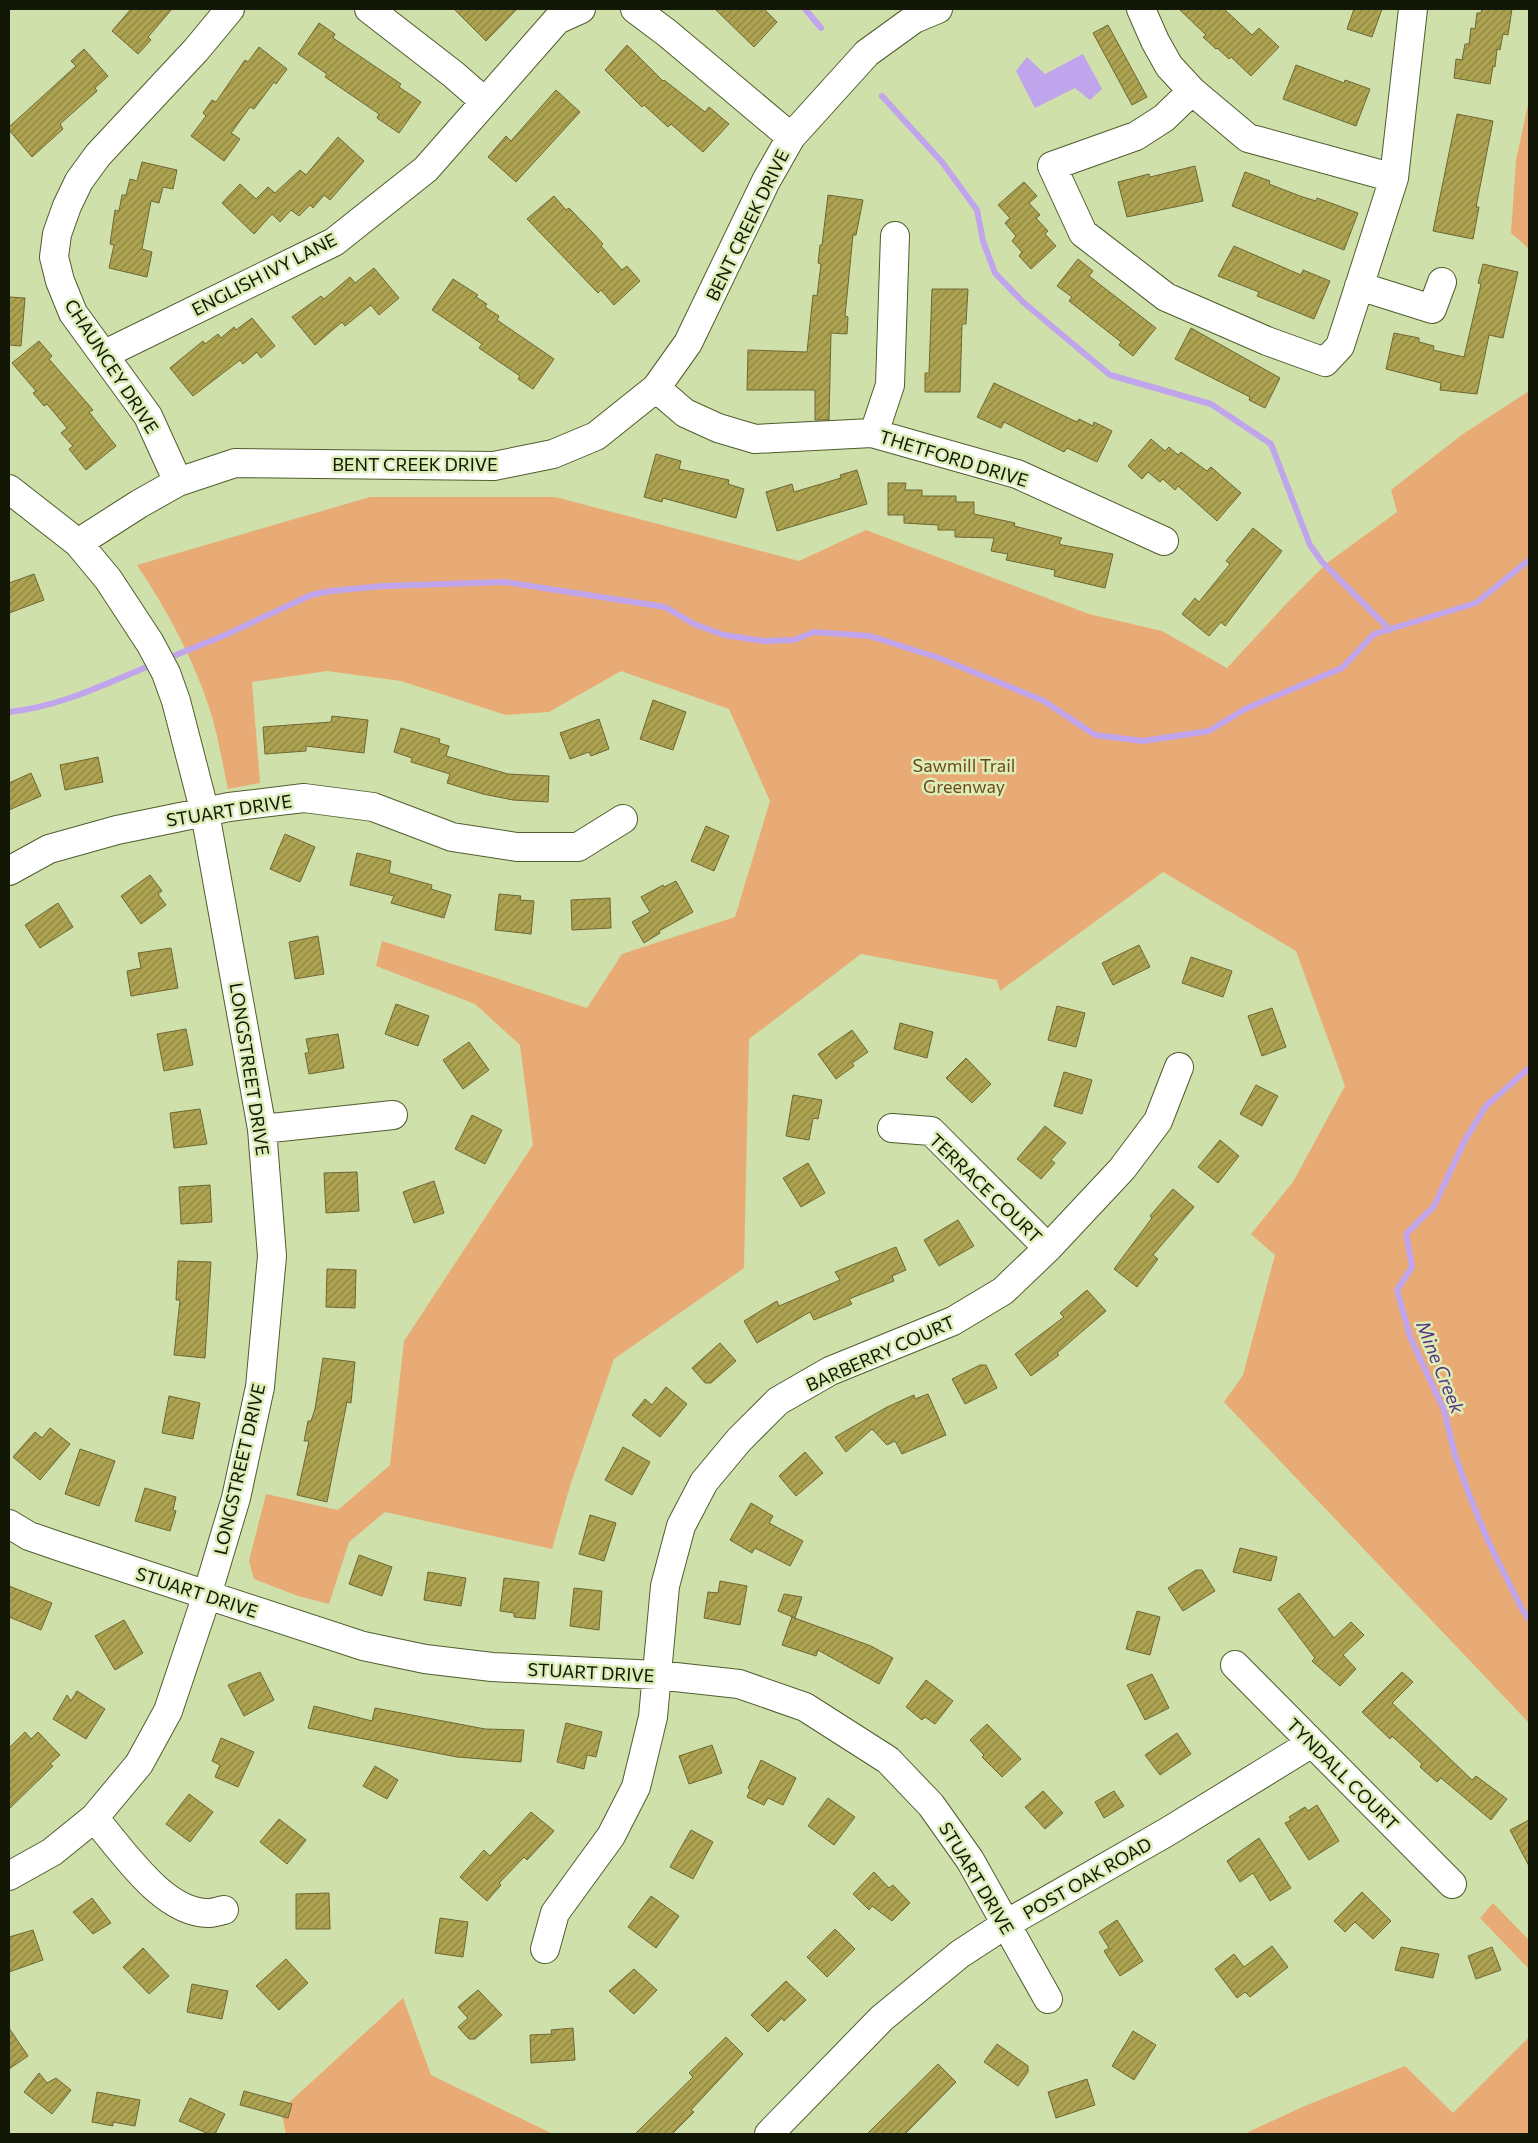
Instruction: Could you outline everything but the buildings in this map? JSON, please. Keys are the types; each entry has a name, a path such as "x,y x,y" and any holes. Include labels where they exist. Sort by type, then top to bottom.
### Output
{"street":[{"name":"CHAUNCEY DRIVE","path":"178,482 148,416 74,313 60,281 54,257 57,234 79,181 98,155 196,50 230,9"},
{"path":"368,9 453,74 484,101"},
{"name":"ENGLISH IVY LANE","path":"105,354 334,242 426,169 556,20 580,9"},
{"path":"635,9 667,33 791,137"},
{"path":"1141,9 1155,41 1169,66 1192,91 1248,138 1394,178"},
{"path":"1192,91 1164,118 1136,136 1052,166 1083,233 1166,297 1267,341 1325,362 1340,346 1394,178 1413,9"},
{"name":"BENT CREEK DRIVE","path":"78,543 139,504 178,482 235,463 494,466 553,454 596,436 656,388 688,343 766,181 791,137 867,53 914,19 930,10"},
{"path":"874,433 890,384 895,236"},
{"path":"1359,286 1432,309 1442,282"},
{"name":"THETFORD DRIVE","path":"656,388 685,413 718,428 755,439 874,433 1017,474 1164,541"},
{"name":"LONGSTREET DRIVE","path":"9,489 78,543 132,613 166,673 186,730 205,812 262,1129 272,1256 260,1387 236,1498 207,1595 168,1711 139,1764 94,1818 52,1852 9,1876"},
{"name":"STUART DRIVE","path":"9,871 49,849 78,839 229,807 304,798 373,807 452,837 517,847 578,847 623,819"},
{"name":"BARBERRY COURT","path":"545,1949 555,1913 611,1836 636,1787 653,1717 665,1586 682,1526 704,1482 739,1440 778,1401 830,1371 953,1322 1003,1291 1048,1248 1122,1169 1158,1121 1179,1067"},
{"path":"262,1129 393,1115"},
{"name":"TERRACE COURT","path":"892,1128 931,1131 1048,1248"},
{"name":"STUART DRIVE","path":"9,1524 29,1536 363,1646 426,1659 492,1667 657,1675 739,1684 805,1707 888,1760 931,1805 970,1860 1048,1999"},
{"name":"TYNDALL COURT","path":"1235,1665 1452,1884"},
{"name":"POST OAK ROAD","path":"769,2134 882,2018 960,1954 1006,1924 1167,1832 1312,1743"},
{"path":"94,1818 140,1870 172,1901 208,1913 224,1910"}],"green space":[{"path":"1529,100 1529,249 1511,233 1516,160"},
{"name":"Sawmill Trail Greenway","path":"1529,391 1529,1723 1224,1402 1243,1375 1275,1255 1251,1234 1293,1182 1345,1086 1296,951 1163,872 1000,991 997,980 861,954 749,1039 744,1268 614,1359 570,1486 552,1549 385,1512 349,1542 329,1604 298,1596 254,1579 249,1561 266,1494 338,1510 390,1465 404,1341 533,1145 520,1045 475,1004 376,966 382,941 587,1008 622,954 735,917 770,801 729,709 621,671 549,712 506,715 401,681 327,671 252,682 260,783 228,789 212,717 195,670 159,599 137,565 370,497 555,497 799,561 866,530 1089,614 1162,631 1227,668 1327,563 1397,512 1391,490 1463,434"},
{"path":"1493,1903 1529,1940 1529,1969 1480,1918"},
{"path":"403,1998 431,2075 553,2134 286,2134 281,2110"},
{"path":"1529,2037 1529,2134 1244,2134 1307,2105 1405,2066 1453,2113"}],"shaded area":[{"path":"1083,54 1102,89 1090,100 1075,88 1035,108 1016,71 1027,57 1045,74"}],"waterway":[{"path":"805,9 821,28"},
{"path":"882,96 942,162 977,210 983,241 995,273 1023,302 1110,375 1211,404 1271,444 1310,545 1322,562 1390,630"},
{"path":"166,659 223,636 311,595 330,591 383,586 505,582 665,607 694,624 724,635 764,641 794,640 814,632 870,636 939,658 1044,701 1095,735 1143,741 1209,731 1245,709 1342,668 1374,634 1476,603 1529,560"},
{"path":"9,712 65,700 154,664"},
{"name":"Mine Creek","path":"1529,1068 1486,1106 1465,1140 1434,1206 1406,1234 1412,1267 1397,1290 1410,1337 1444,1410 1455,1455 1470,1497 1489,1543 1522,1609 1529,1619"}]}
